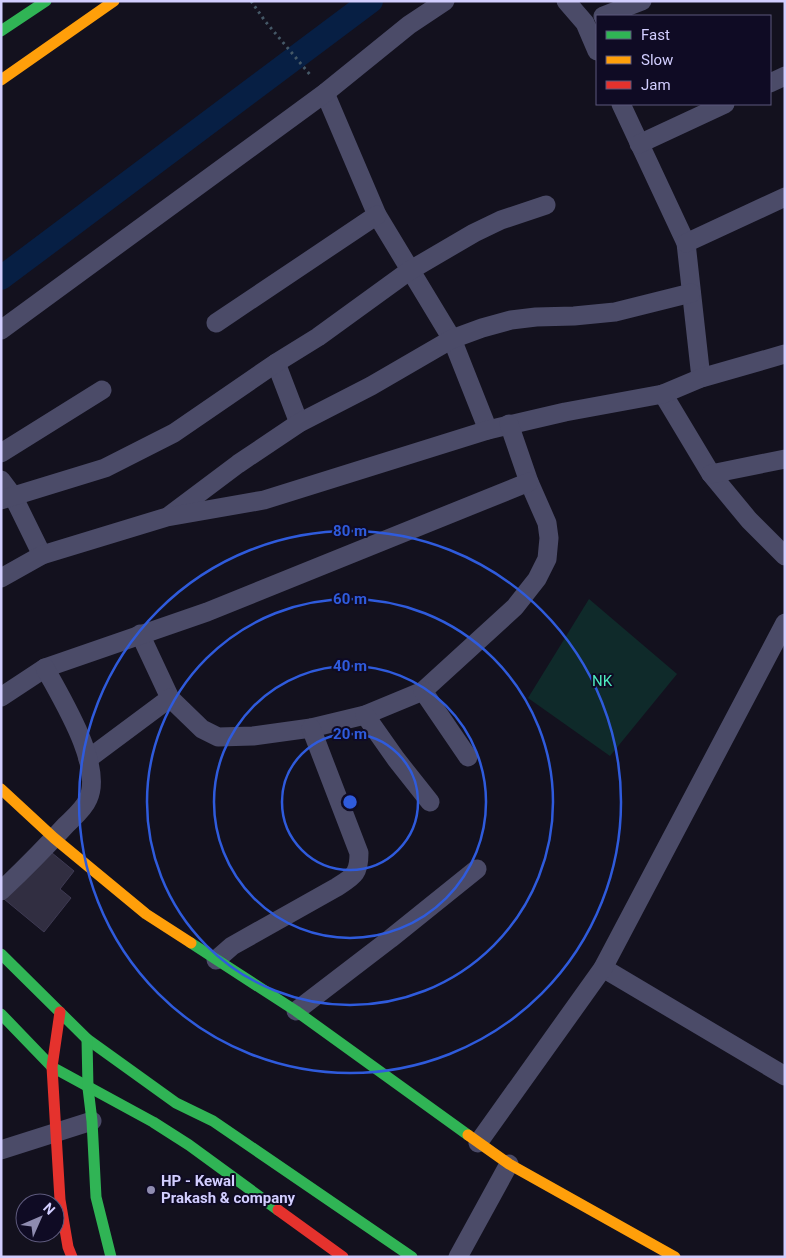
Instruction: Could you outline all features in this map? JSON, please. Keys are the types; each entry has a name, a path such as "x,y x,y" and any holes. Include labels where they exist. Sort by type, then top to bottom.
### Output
{"street":[{"path":"1,31 46,1"},
{"path":"1,80 114,1"},
{"path":"1,330 320,87 445,1"},
{"path":"566,1 591,21 596,46"},
{"path":"606,15 642,1"},
{"path":"771,83 785,76"},
{"path":"320,87 378,215 452,339 488,430"},
{"path":"621,105 686,243 700,378"},
{"path":"639,144 723,105"},
{"path":"686,243 785,197"},
{"path":"7,498 105,468 166,438 276,363 318,337 410,270 474,233 502,220 546,205"},
{"path":"216,323 378,215"},
{"path":"167,517 238,464 299,423 371,386 452,339 512,320 615,312 691,293"},
{"path":"1,578 42,555 167,517 264,500 509,424 663,394 700,378 785,354"},
{"path":"276,363 299,423"},
{"path":"1,453 102,390"},
{"path":"663,394 711,474 749,520 785,556"},
{"path":"140,634 170,698 202,729 218,737 253,736 312,728 365,715 423,691 515,607 537,579 547,559 549,538 547,523 529,482 509,424"},
{"path":"711,474 785,459"},
{"path":"1,480 7,498 42,555"},
{"path":"1,697 45,668 207,612 529,482"},
{"path":"478,1143 603,968 785,623"},
{"path":"1,892 54,838 88,799 92,780 88,759 78,732 45,668"},
{"path":"423,691 468,757"},
{"path":"88,759 170,698"},
{"path":"365,715 396,759 430,802"},
{"path":"216,960 232,946 337,887 352,877 359,866 359,853 312,728"},
{"path":"1,789 54,838 146,914 296,1011 509,1164 675,1257"},
{"path":"296,1011 390,939 477,868"},
{"path":"1,954 87,1038 176,1103 213,1121 405,1255"},
{"path":"603,968 785,1076"},
{"path":"60,1012 52,1066 55,1132 60,1200 68,1247 72,1257"},
{"path":"1,1014 52,1066 88,1088 154,1122 343,1257"},
{"path":"87,1038 88,1088 92,1121 96,1197 111,1257"},
{"path":"1,1150 92,1121"},
{"path":"458,1257 509,1164"}],"path":[{"path":"251,1 265,21 320,87"}],"green space":[{"name":"NK","path":"589,599 677,674 610,756 528,698"}],"building":[{"path":"46,848 74,871 60,889 71,898 44,932 4,899"}],"waterway":[{"path":"1,278 371,1"}],"traffic: fast":[{"path":"1,31 46,1"},
{"path":"191,943 296,1011 468,1135"},
{"path":"1,954 87,1039 176,1103 213,1121 412,1257"},
{"path":"1,1014 52,1067 153,1122 189,1145 278,1210"},
{"path":"87,1039 88,1088 92,1121 96,1197 111,1257"}],"traffic: slow":[{"path":"1,80 114,1"},
{"path":"1,789 54,838 146,914 191,943"},
{"path":"468,1135 509,1164 675,1257"}],"traffic: jam":[{"path":"60,1012 52,1067 60,1200 68,1247 72,1257"},
{"path":"278,1210 343,1257"}],"place":[{"name":"HP - Kewal Prakash & company","path":"151,1190"}]}
